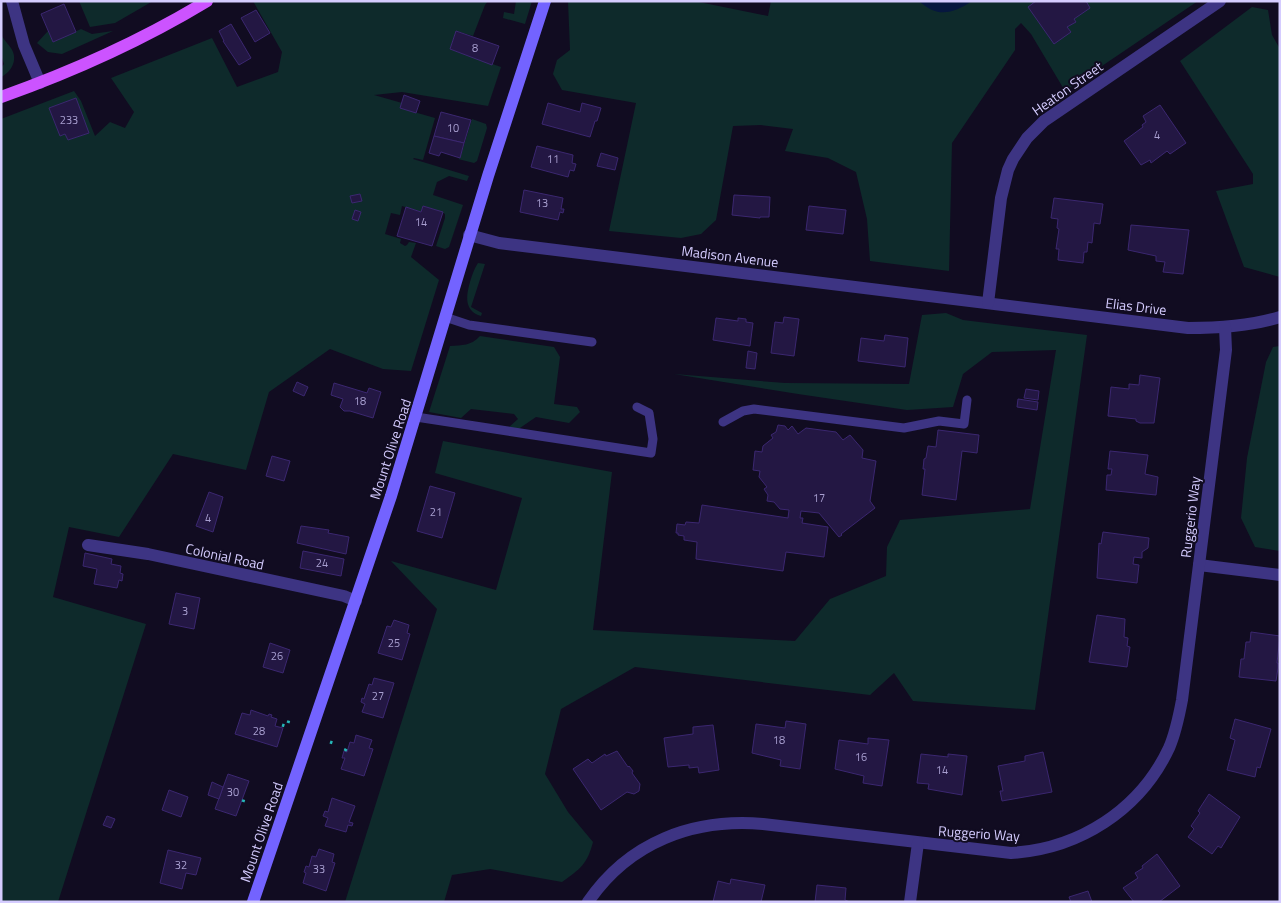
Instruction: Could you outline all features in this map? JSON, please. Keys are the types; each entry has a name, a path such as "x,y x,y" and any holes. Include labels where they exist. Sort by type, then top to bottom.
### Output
{"main road":[{"path":"1,97 121,49 207,1"},
{"name":"Mount Olive Road","path":"253,902 416,418 469,235 545,1"}],"street":[{"path":"12,1 24,45 40,83"},
{"name":"Heaton Street","path":"988,303 1004,184 1013,159 1027,138 1044,121 1220,1"},
{"name":"Madison Avenue","path":"469,235 499,243 988,303"},
{"name":"Elias Drive","path":"988,303 1188,328 1225,327 1256,323 1280,317"},
{"name":"Ruggerio Way","path":"588,902 615,870 634,855 668,836 705,825 737,822 756,823 999,852 1023,852 1046,848 1082,836 1122,810 1140,793 1156,770 1165,755 1178,724 1226,350 1225,327"},
{"name":"Colonial Road","path":"88,544 148,554 356,600"},
{"path":"1199,566 1280,575"},
{"path":"910,902 918,843"}],"lane":[{"path":"445,317 469,325 592,342"},
{"path":"723,422 743,411 754,409 904,428 939,421 964,424 967,400"},
{"path":"416,418 651,453 653,439 648,413 637,407"}],"green space":[{"path":"79,1 153,1 115,23 90,27"},
{"path":"253,1 488,1 473,36 456,31 450,49 501,67 488,106 402,92 374,95 402,103 400,108 435,118 423,160 413,159 469,176 467,181 449,176 437,182 433,195 463,205 449,247 445,249 436,246 445,218 445,214 442,212 423,206 421,212 402,206 400,215 391,213 385,234 401,239 400,243 405,246 409,242 416,243 411,257 439,280 411,371 383,369 330,349 269,392 246,470 173,454 119,537 69,527 53,597 146,624 58,902 1,902 1,119 74,91 81,101 95,136 110,122 125,128 134,112 111,78 212,38 237,87 278,72 282,52"},
{"path":"516,1 532,1 525,24 503,18 504,12 514,14"},
{"path":"568,1 694,1 768,16 771,1 1198,1 1065,91 1031,34 1021,23 1015,29 1015,50 952,143 949,271 870,261 867,219 856,172 828,158 785,151 793,129 761,125 733,126 716,220 701,234 681,238 609,231 636,103 562,90 553,74 557,60 570,50"},
{"path":"1252,7 1268,10 1272,35 1280,49 1280,277 1244,267 1216,191 1253,184 1253,174 1180,61"},
{"path":"81,29 92,34 113,31 62,54 48,52 37,43 48,31 53,42"},
{"path":"1,34 12,50 14,60 10,70 1,77 1,68 4,64 1,55"},
{"path":"472,119 486,124 487,128 477,161 474,163 458,159 460,158"},
{"path":"478,263 485,264 471,307 482,313 481,316 472,311 467,298 471,279"},
{"path":"946,313 963,320 1087,335 1035,710 913,701 894,673 870,695 635,667 561,709 545,774 568,812 593,842 588,856 574,874 562,882 490,869 452,875 444,902 345,902 437,609 391,561 496,590 522,498 435,473 443,441 612,472 593,630 795,641 830,599 886,576 887,547 900,520 1030,509 1056,350 992,352 963,374 953,407 907,410 674,374 785,383 909,384 922,315"},
{"path":"480,336 554,347 560,357 554,404 577,407 580,412 569,423 536,417 517,430 508,428 518,419 514,414 471,409 461,418 429,412 450,346 470,343"},
{"path":"1280,346 1280,551 1255,547 1241,518 1247,458 1266,362 1273,347"}],"water":[{"path":"919,1 972,1 952,11 939,12 932,10"}],"building":[{"path":"1036,1 1086,1 1090,8 1074,19 1076,22 1067,27 1071,32 1054,44 1028,7"},
{"path":"64,4 76,32 53,42 41,14"},
{"path":"256,10 270,33 255,42 241,18"},
{"path":"231,24 251,58 239,65 223,41 219,31"},
{"path":"456,31 499,46 492,65 450,49"},
{"path":"404,95 420,101 416,113 400,108"},
{"path":"76,98 89,133 68,140 65,134 60,136 49,108"},
{"path":"548,103 580,112 582,103 601,108 590,137 542,124"},
{"path":"1160,105 1186,143 1170,154 1167,151 1151,163 1150,160 1141,165 1124,141 1143,127 1142,125 1146,122 1143,116"},
{"path":"441,112 471,120 464,143 434,136"},
{"path":"434,136 464,143 460,158 441,152 439,156 429,153"},
{"path":"537,146 573,155 572,163 576,164 574,171 570,170 568,177 531,167"},
{"path":"601,153 618,158 615,170 597,166"},
{"path":"524,190 563,198 561,209 564,209 563,213 560,212 558,220 520,212"},
{"path":"360,194 362,201 352,203 350,196"},
{"path":"734,195 770,197 769,217 732,215"},
{"path":"1054,198 1103,204 1100,224 1094,223 1092,243 1088,242 1087,252 1084,252 1083,263 1058,260 1059,249 1056,249 1059,229 1057,228 1058,219 1051,218"},
{"path":"423,206 443,212 432,246 397,236 406,207 421,212"},
{"path":"809,206 846,210 843,234 806,230"},
{"path":"355,210 361,212 358,221 352,219"},
{"path":"1131,225 1189,230 1183,274 1163,272 1165,262 1156,261 1156,256 1128,250"},
{"path":"784,317 799,319 794,356 771,353 775,322 783,323"},
{"path":"716,318 738,321 738,318 746,319 746,322 753,323 750,346 713,340"},
{"path":"885,335 908,338 905,367 858,361 861,338 884,341"},
{"path":"748,351 757,353 755,369 746,368"},
{"path":"1140,375 1160,378 1154,423 1140,423 1136,419 1108,416 1111,387 1129,389 1129,384 1139,385"},
{"path":"297,382 308,387 304,396 293,391"},
{"path":"334,383 367,393 369,388 381,392 373,418 344,411 340,407 343,399 331,395"},
{"path":"1026,389 1039,391 1038,400 1024,398"},
{"path":"1018,399 1038,402 1037,410 1017,407"},
{"path":"778,425 785,426 788,430 792,426 798,434 806,428 836,432 843,440 850,435 863,450 862,458 876,461 870,501 875,508 839,537 819,513 801,511 800,518 803,518 802,523 828,527 824,557 786,552 783,571 696,559 697,542 684,540 684,536 678,535 676,533 677,524 685,525 686,522 699,523 702,505 788,518 789,510 780,509 774,502 767,501 768,495 764,489 767,487 759,477 760,471 753,470 755,451 762,452 763,446 773,438 771,435 776,432"},
{"path":"938,430 979,435 977,453 962,451 956,500 922,495 925,469 923,469 924,459 926,458 928,446 936,447"},
{"path":"1110,451 1148,455 1145,474 1158,477 1156,495 1106,490 1107,475 1111,475 1112,469 1108,469"},
{"path":"272,456 290,461 284,481 266,476"},
{"path":"430,486 455,493 442,538 417,531"},
{"path":"209,492 223,497 213,532 196,526"},
{"path":"301,526 329,530 328,533 349,537 346,554 297,543"},
{"path":"1103,532 1149,538 1148,548 1142,552 1142,558 1134,557 1133,564 1139,565 1137,583 1097,578 1099,543 1101,544"},
{"path":"303,551 344,559 341,576 300,568"},
{"path":"85,553 112,559 111,564 121,566 122,581 119,580 117,588 94,584 97,569 83,566"},
{"path":"176,593 200,598 194,629 169,624"},
{"path":"1097,615 1125,619 1124,637 1128,638 1127,646 1130,647 1127,667 1089,662"},
{"path":"394,620 409,625 407,633 410,634 402,660 378,653 387,626 391,627"},
{"path":"1251,632 1280,636 1276,681 1239,677 1241,659 1244,659 1246,642 1250,642"},
{"path":"270,643 290,650 283,673 263,667"},
{"path":"374,678 394,683 383,718 362,712 365,704 361,702 362,698 364,699 369,684 372,685"},
{"path":"251,710 268,716 269,714 272,715 271,717 277,719 275,726 283,728 277,747 235,734 242,713 250,715"},
{"path":"1235,719 1271,729 1260,768 1257,767 1255,777 1227,770 1235,740 1230,738"},
{"path":"786,721 806,724 800,769 780,766 781,760 752,753 756,724 785,728"},
{"path":"713,725 719,770 699,773 698,767 689,768 689,765 668,767 664,738 693,734 693,727"},
{"path":"356,735 372,740 369,748 373,749 364,776 341,769 345,758 342,758 344,751 347,752 350,742 354,743"},
{"path":"868,738 889,740 882,786 863,783 864,776 835,769 839,740 868,744"},
{"path":"617,751 633,771 632,773 640,784 639,791 634,794 627,792 601,810 573,769 588,759 592,763 605,754 606,756"},
{"path":"1043,752 1052,792 1002,801 1000,791 1003,791 998,766 1025,761 1025,756"},
{"path":"921,754 948,757 948,754 967,756 962,795 928,789 929,784 917,783"},
{"path":"228,774 249,781 236,816 215,809"},
{"path":"212,782 223,787 219,799 208,795"},
{"path":"169,790 188,797 181,817 162,810"},
{"path":"1209,794 1240,817 1221,848 1218,846 1212,854 1188,837 1194,829 1191,826 1200,813 1198,811"},
{"path":"332,798 355,806 349,822 353,823 352,826 348,825 346,832 325,826 328,818 323,816 325,811 328,812"},
{"path":"107,816 115,819 111,828 103,825"},
{"path":"319,849 334,854 332,862 335,863 326,891 303,883 306,866 309,867 312,856 316,857"},
{"path":"168,850 201,858 196,875 186,873 182,889 160,883"},
{"path":"1157,854 1180,886 1159,902 1134,902 1123,888 1138,878 1135,873"},
{"path":"731,879 765,885 761,902 713,902 718,881 730,884"},
{"path":"817,885 846,888 845,900 850,902 815,902"},
{"path":"1088,891 1092,902 1071,902 1069,897"}]}
